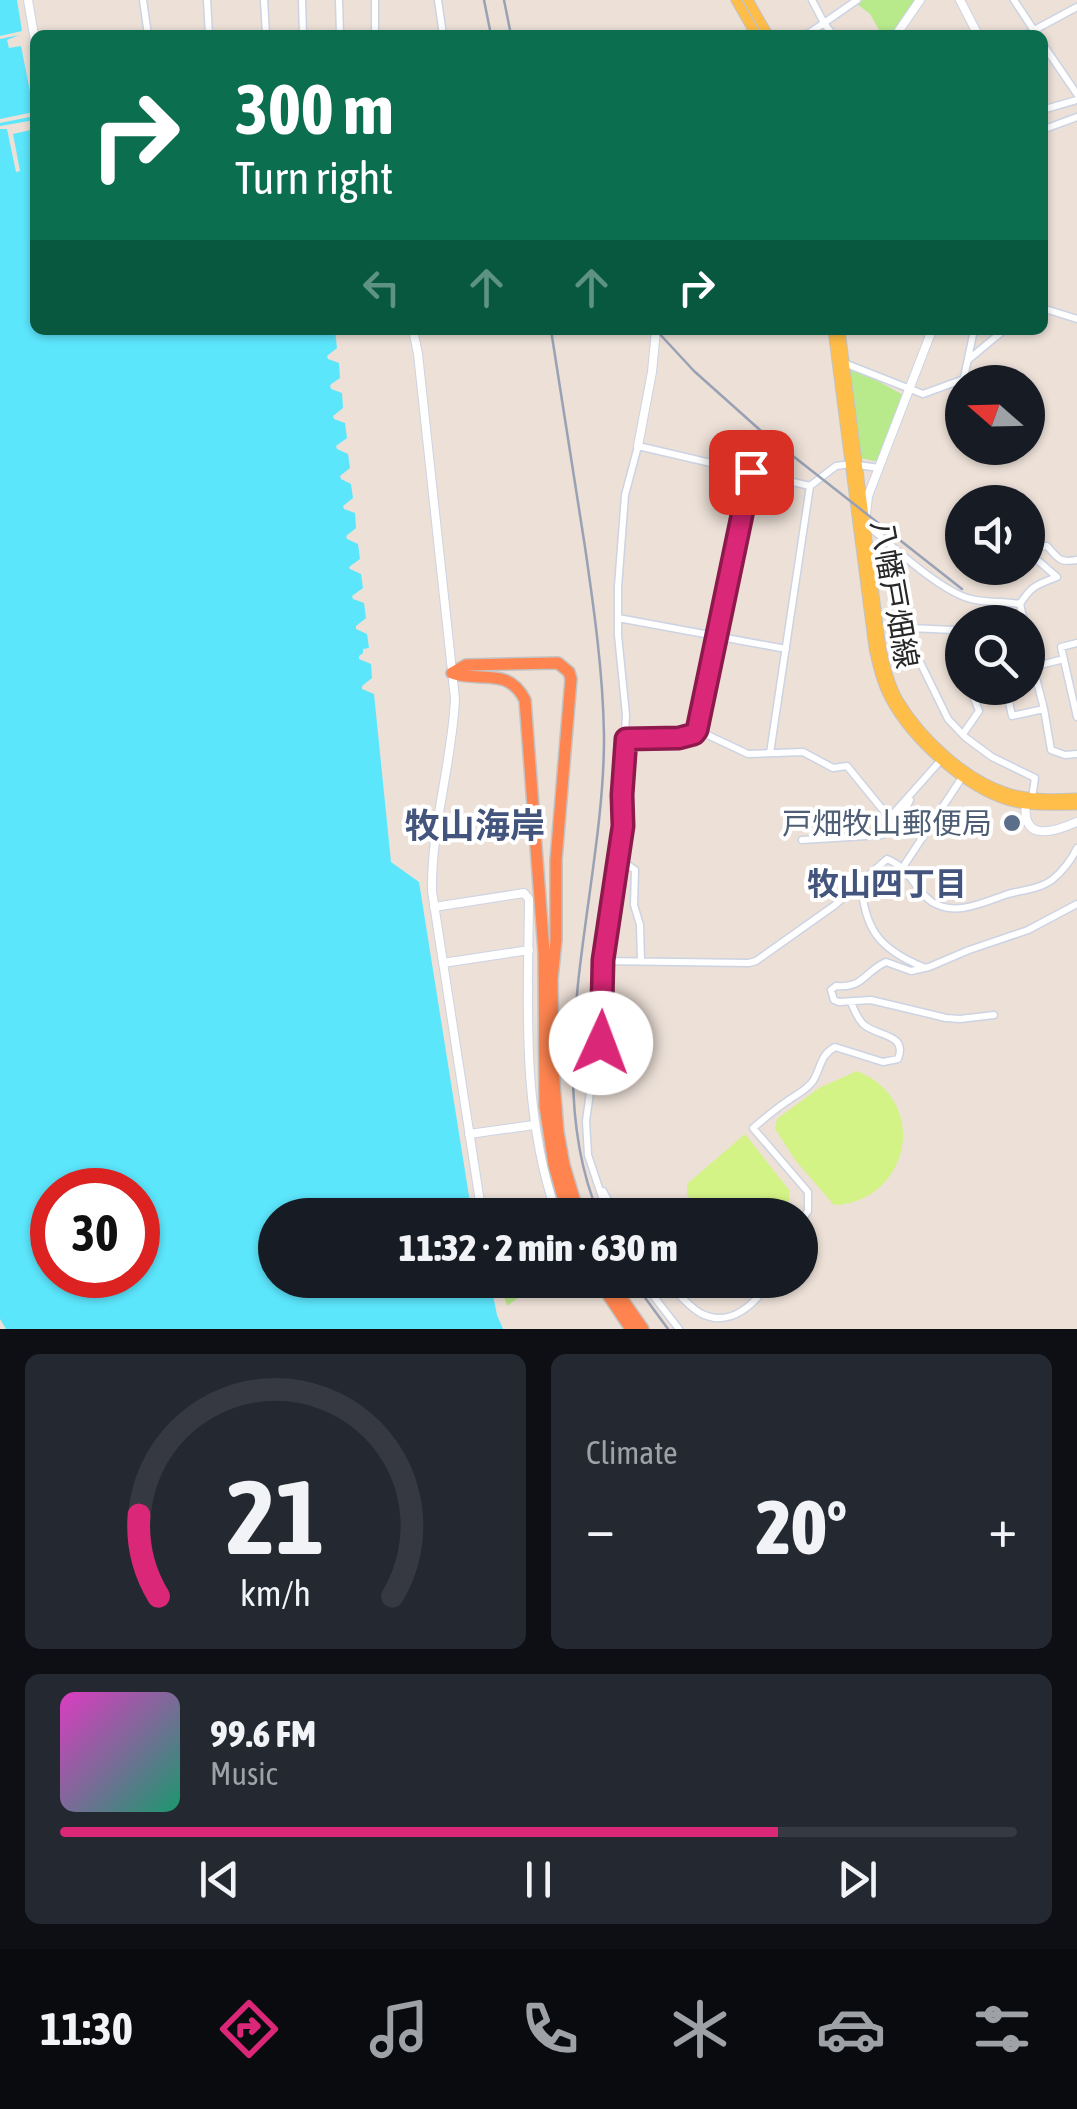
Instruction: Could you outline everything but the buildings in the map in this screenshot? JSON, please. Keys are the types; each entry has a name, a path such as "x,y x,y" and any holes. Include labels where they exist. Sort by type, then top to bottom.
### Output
{"highway":[{"path":"452,672 466,666 525,664 558,664 569,672 572,686 556,860 552,979 558,1132 574,1198"},
{"path":"452,672 466,677 506,679 518,687 525,700 544,952 547,1120 563,1198"},
{"path":"610,1298 631,1329"},
{"path":"621,1298 643,1329"}],"main road":[{"path":"736,0 753,30"},
{"path":"748,0 765,30"},
{"name":"八幡戸畑線","path":"837,335 844,363 871,630 880,674 892,702 943,758 964,774 1028,800 1077,802"},
{"name":"八幡戸畑線","path":"837,335 887,673 898,700 943,758"}],"street":[{"path":"28,0 33,30"},
{"path":"143,0 147,30"},
{"path":"207,0 209,30"},
{"path":"264,0 266,30"},
{"path":"302,0 302,30"},
{"path":"339,0 340,30"},
{"path":"375,0 375,30"},
{"path":"438,0 442,30"},
{"path":"812,0 829,30"},
{"path":"814,30 857,0"},
{"path":"899,30 920,0"},
{"path":"960,0 975,30"},
{"path":"1014,0 1035,30"},
{"path":"1039,30 1077,7"},
{"path":"1048,52 1077,98 1048,108"},
{"path":"1048,128 1077,117"},
{"path":"1048,310 1077,319"},
{"path":"414,335 452,672 454,723 433,856 434,907 479,1198"},
{"path":"604,1198 593,1172 586,1121 601,1043 603,960 623,826 626,715 618,618 621,534 656,335"},
{"path":"930,335 868,496 864,523 933,577 973,600 1020,604 1036,584 1057,578 1035,558 1035,547 1047,546 1066,563 1077,560"},
{"path":"967,365 973,335"},
{"path":"968,360 998,335"},
{"path":"844,363 922,394 945,387"},
{"path":"638,446 810,486"},
{"path":"770,754 810,486 836,466 879,468"},
{"path":"626,739 679,738 697,730 751,472"},
{"path":"618,618 786,649"},
{"path":"945,630 910,628 907,633 911,652 917,656 948,719 992,757 1035,778 1025,820 1032,828 1056,831 1077,822"},
{"path":"1077,643 1062,647 1077,717"},
{"path":"1045,663 1064,658"},
{"path":"963,734 979,712 976,705"},
{"path":"1010,705 1012,716 1044,709"},
{"path":"1043,705 1052,750 1077,754"},
{"path":"697,730 748,754 803,752 833,768 847,766 888,815 943,758"},
{"path":"903,867 964,774"},
{"path":"802,840 882,834 904,812 912,794"},
{"path":"603,960 756,961 835,905 887,859 903,867 932,902 960,908 1052,880 1077,848"},
{"path":"619,860 635,870 634,905 642,960"},
{"path":"861,882 862,905 874,934 894,954 924,968"},
{"path":"434,907 524,893 529,899 529,1077 534,1125 551,1198"},
{"path":"994,1015 946,1018 871,1000 839,1002 834,1000 831,990 858,984 876,966 886,962 911,972 924,968 1028,930 1077,904"},
{"path":"443,963 529,950"},
{"path":"808,1198 808,1192 753,1128 809,1087 824,1054 835,1047 883,1062 898,1060 900,1045 864,1025 850,1002"},
{"path":"469,1134 534,1125"},
{"path":"656,1298 679,1329"},
{"path":"685,1298 700,1312 727,1318 758,1298"}],"green space":[{"path":"863,0 917,0 896,30 879,30 870,14 857,4"},
{"path":"849,368 903,395 879,462 861,458"},
{"path":"857,1071 878,1083 893,1100 901,1119 903,1139 899,1159 875,1191 856,1201 834,1205 796,1161 775,1129 777,1119 819,1088"},
{"path":"745,1134 789,1190 789,1198 690,1198 687,1184"}],"water":[{"path":"0,0 17,0 22,31 0,36"},
{"path":"19,35 7,40 9,48 21,46 30,113 0,119 0,39"},
{"path":"30,117 30,335 336,335 337,348 327,356 339,363 340,378 330,385 342,393 343,408 333,416 345,423 347,438 336,446 348,454 350,468 340,476 351,484 353,498 343,506 355,513 356,528 346,536 358,544 360,559 349,567 361,574 363,588 352,596 364,603 366,618 356,626 367,634 369,648 363,649 359,659 371,664 372,678 362,689 374,694 391,862 419,882 469,1198 258,1198 258,1298 494,1298 503,1329 6,1329 0,1319 0,123"}],"pier":[{"path":"30,121 30,130 13,134 20,171 16,172 7,129 0,126"}],"railway":[{"path":"484,0 490,30"},
{"path":"504,0 510,30"},
{"path":"552,335 592,594 603,711 602,794 574,1040 574,1100 581,1159 594,1198"},
{"path":"661,335 760,430 962,589"},
{"path":"645,1298 668,1329"}],"place":[{"name":"戸畑牧山郵便局","path":"1012,823"}],"district":[{"name":"牧山海岸","path":"475,825"},
{"name":"牧山四丁目","path":"887,883"}],"route":[{"path":"601,1043 603,960 623,826 626,739 679,738 697,730 751,472"}]}
